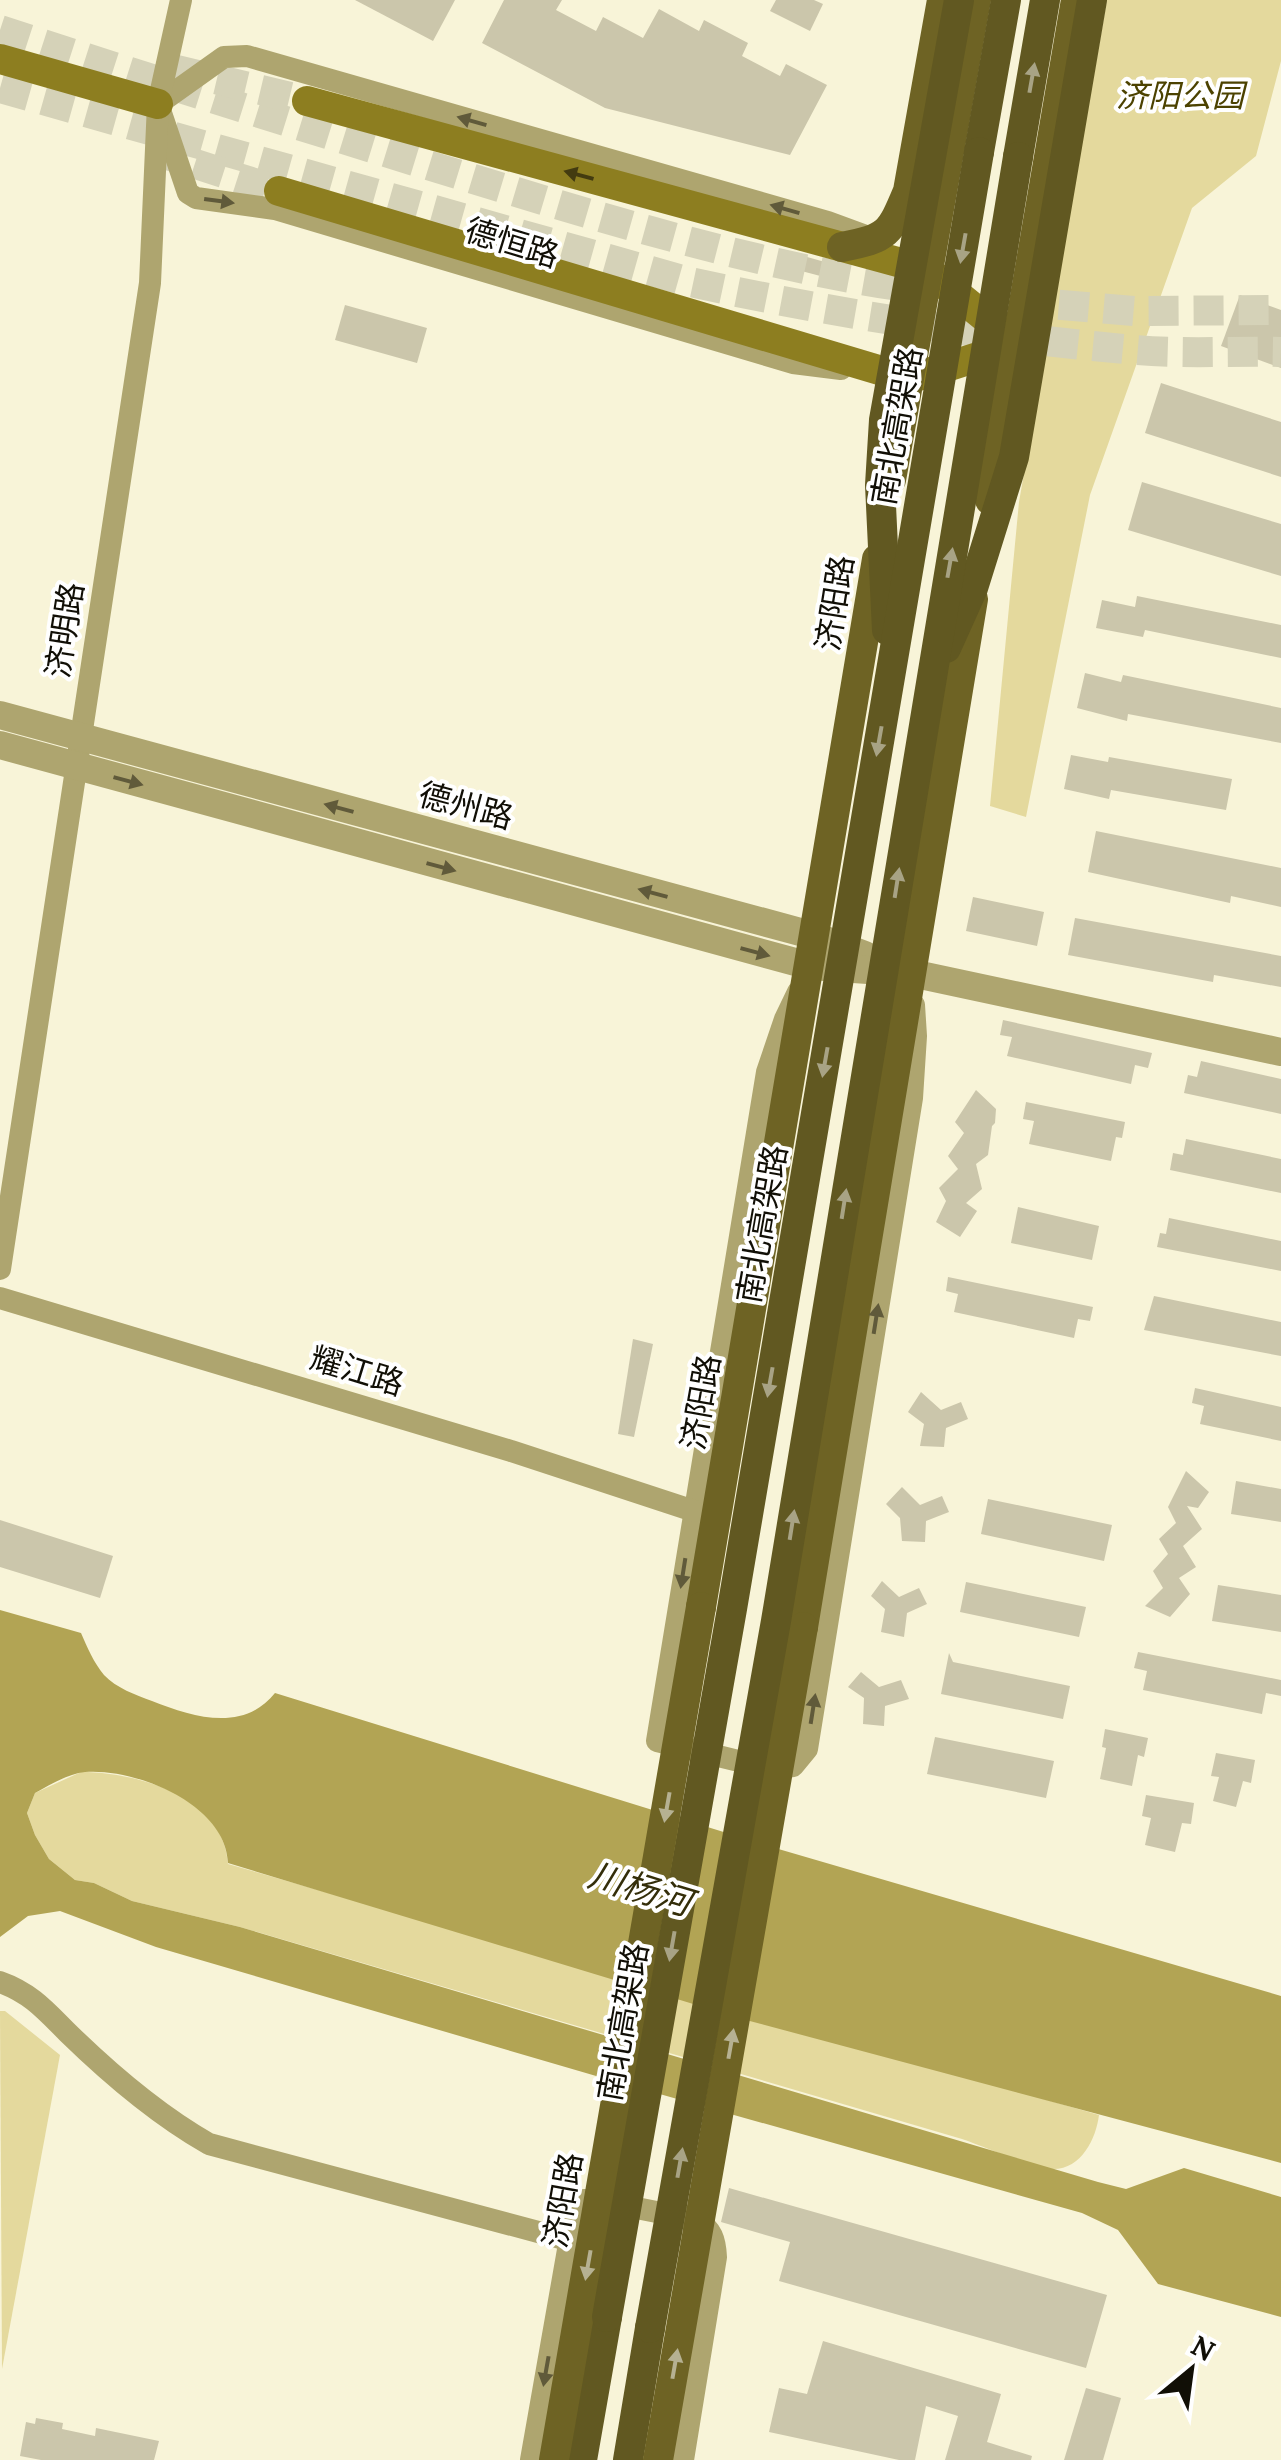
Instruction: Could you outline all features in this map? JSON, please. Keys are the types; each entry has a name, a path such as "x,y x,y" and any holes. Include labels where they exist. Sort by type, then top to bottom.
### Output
{"highway":[{"path":"890,676 881,550 884,420 959,0"},
{"name":"南北高架路","path":"582,2460 1006,0"},
{"path":"628,2460 776,1621 1045,0"},
{"path":"930,684 973,588 1014,457 1092,0"}],"main road":[{"path":"842,247 877,240 896,220 908,191 942,0"},
{"name":"济阳路","path":"554,2460 976,0"},
{"path":"658,2460 1076,0"},
{"path":"0,59 158,104"},
{"path":"306,101 928,270 1018,344"},
{"path":"279,190 909,378 1018,344"}],"street":[{"name":"济明路","path":"0,1269 150,283 158,104 182,0"},
{"path":"158,104 224,57 247,56 828,222 877,240 928,270"},
{"name":"德恒路","path":"158,104 188,193 196,198 275,209 793,363 909,378"},
{"name":"德州路","path":"0,715 79,753 810,966 911,973 1281,1052"},
{"name":"德州路","path":"0,745 79,753 815,936 911,973"},
{"path":"810,966 784,1019 767,1072 656,1741 771,1769 793,1766 807,1748 912,1098 916,1036 911,973"},
{"name":"耀江路","path":"0,1298 694,1510"},
{"path":"0,1982 40,2002 68,2033 172,2123 209,2144 568,2240"},
{"path":"531,2460 568,2240 575,2210 584,2200 697,2220 709,2228 715,2242 716,2257 683,2460"}],"green space":[{"name":"济阳公园","path":"1107,0 1281,0 1281,61 1256,156 1192,208 1090,495 1026,817 990,806 1019,502"},
{"path":"81,1772 127,1777 174,1792 211,1821 223,1841 228,1864 1099,2115 1094,2134 1079,2159 1062,2168 1045,2168 962,2139 240,1927 132,1901 94,1883 75,1880 49,1859 35,1835 27,1813 35,1793"},
{"path":"0,2011 60,2055 2,2369"}],"water":[{"name":"川杨河","path":"0,1610 81,1633 109,1680 133,1694 184,1712 233,1717 262,1705 275,1693 775,1848 1281,1996 1281,2163 746,2020 228,1863 223,1842 212,1823 195,1807 152,1783 129,1776 106,1772 72,1775 35,1793 27,1813 49,1859 75,1880 94,1883 132,1901 240,1927 1098,2182 1126,2189 1184,2168 1281,2197 1281,2317 1158,2284 1118,2230 1082,2213 156,1947 60,1911 28,1916 0,1937"}],"building":[{"path":"355,0 455,0 433,41"},
{"path":"504,0 562,0 556,10 596,31 603,17 643,38 659,9 699,31 704,20 748,43 742,56 780,76 786,64 827,85 790,155 605,108 482,43"},
{"path":"776,0 814,0 823,4 810,31 770,11"},
{"path":"793,253 832,264 828,278 790,268"},
{"path":"1240,295 1281,310 1281,368 1221,346"},
{"path":"345,305 427,328 417,363 335,340"},
{"path":"1161,383 1281,422 1281,477 1145,433"},
{"path":"1142,482 1281,524 1281,576 1128,530"},
{"path":"1137,596 1281,625 1281,658 1145,630 1143,637 1096,628 1102,600 1135,607"},
{"path":"1085,673 1121,682 1123,675 1281,708 1281,743 1128,714 1127,721 1077,708"},
{"path":"1071,755 1108,762 1109,757 1232,779 1226,810 1111,790 1109,799 1064,789"},
{"path":"1096,831 1281,868 1281,907 1231,896 1230,903 1088,872"},
{"path":"973,897 1044,912 1037,946 966,931"},
{"path":"1075,918 1281,956 1281,987 1214,975 1213,982 1068,955"},
{"path":"1003,1020 1152,1053 1148,1068 1135,1065 1131,1084 1007,1056 1012,1037 1000,1035"},
{"path":"1201,1061 1281,1079 1281,1114 1184,1093 1188,1075 1197,1077"},
{"path":"976,1090 996,1109 995,1123 988,1155 976,1164 982,1189 966,1203 977,1211 960,1237 936,1222 946,1201 939,1188 958,1169 948,1156 964,1133 955,1122"},
{"path":"1026,1102 1125,1122 1122,1138 1116,1137 1111,1161 1029,1144 1034,1121 1023,1119"},
{"path":"1186,1139 1281,1159 1281,1193 1170,1170 1173,1153 1183,1155"},
{"path":"1018,1207 1099,1226 1092,1260 1011,1243"},
{"path":"1169,1218 1281,1241 1281,1271 1157,1247 1160,1233 1166,1234"},
{"path":"948,1277 1093,1307 1090,1321 1078,1319 1074,1338 954,1312 958,1294 946,1291"},
{"path":"1154,1296 1281,1322 1281,1356 1144,1330"},
{"path":"633,1339 653,1344 634,1437 618,1434"},
{"path":"1195,1388 1281,1407 1281,1441 1200,1424 1204,1406 1192,1403"},
{"path":"921,1392 941,1410 961,1402 968,1419 946,1428 944,1447 920,1446 924,1424 908,1412"},
{"path":"1186,1471 1209,1492 1198,1508 1187,1506 1202,1529 1183,1546 1196,1567 1179,1578 1190,1594 1170,1617 1145,1606 1163,1588 1153,1571 1168,1554 1159,1539 1176,1523 1168,1507"},
{"path":"1236,1481 1281,1489 1281,1522 1231,1514"},
{"path":"902,1487 920,1505 942,1496 949,1512 926,1521 925,1542 902,1541 900,1518 886,1504"},
{"path":"988,1499 1112,1525 1104,1561 981,1534"},
{"path":"0,1520 113,1556 100,1598 0,1567"},
{"path":"882,1581 899,1597 919,1588 927,1604 907,1613 904,1637 881,1632 885,1609 871,1596"},
{"path":"966,1582 1086,1607 1079,1637 960,1612"},
{"path":"1218,1585 1281,1595 1281,1632 1212,1621"},
{"path":"1138,1652 1281,1680 1281,1696 1266,1693 1262,1714 1143,1690 1147,1671 1134,1668"},
{"path":"949,1653 953,1662 1070,1686 1063,1719 941,1694"},
{"path":"861,1672 879,1687 901,1680 909,1699 885,1706 884,1726 863,1724 864,1698 848,1687"},
{"path":"1105,1729 1148,1738 1144,1757 1138,1755 1132,1786 1100,1779"},
{"path":"935,1737 1054,1761 1046,1798 927,1774"},
{"path":"1216,1753 1255,1760 1251,1783 1243,1781 1236,1807 1213,1801 1219,1777 1211,1776"},
{"path":"1146,1795 1194,1803 1191,1824 1182,1823 1175,1852 1145,1845 1151,1818 1142,1816"},
{"path":"729,2188 1107,2295 1086,2368 779,2281 790,2242 721,2222"},
{"path":"823,2341 1001,2394 987,2442 1032,2456 1031,2460 945,2460 958,2416 926,2406 915,2460 899,2460 769,2432 779,2388 807,2394"},
{"path":"1086,2388 1121,2398 1103,2460 1064,2460"},
{"path":"36,2418 63,2423 62,2429 95,2436 96,2428 159,2441 154,2460 41,2460 20,2456 26,2422 35,2424"}],"tunnel":[{"path":"0,30 642,229 758,259 934,291"},
{"path":"173,69 307,101"},
{"path":"0,88 690,282 745,294 912,323 1080,345 1172,352 1281,352"},
{"path":"152,150 279,191"},
{"path":"1014,301 1134,311 1281,310"}]}
